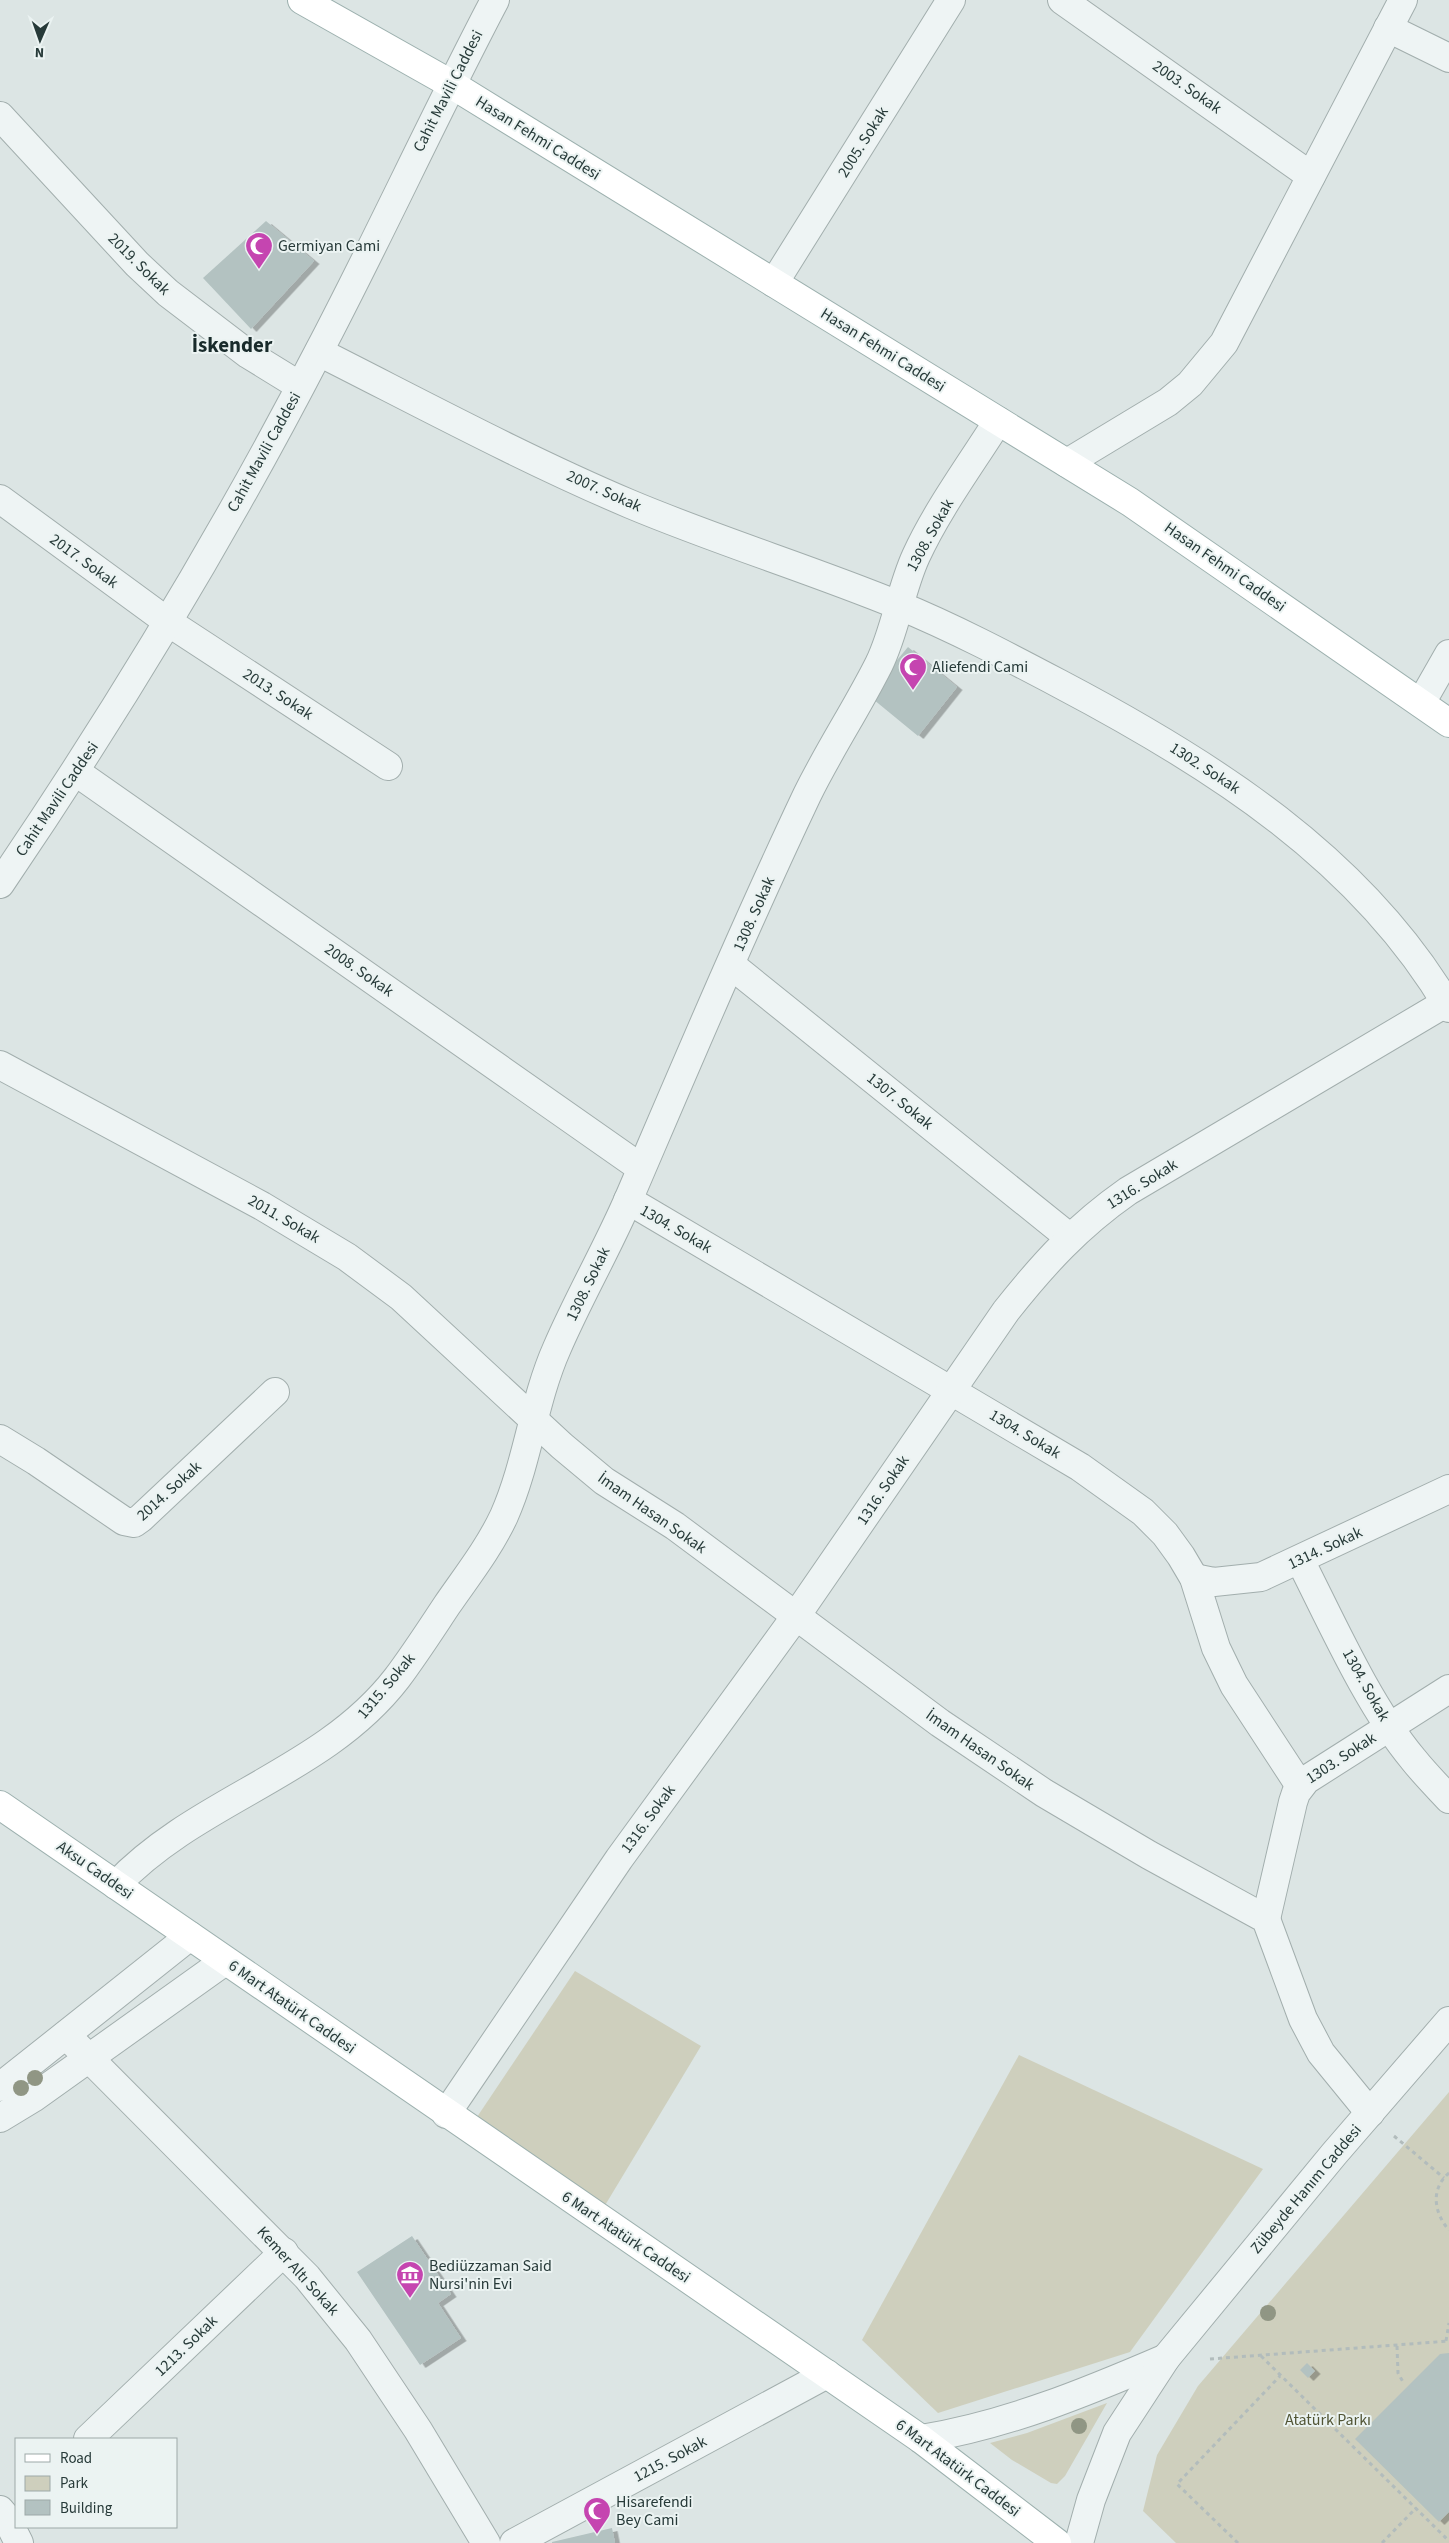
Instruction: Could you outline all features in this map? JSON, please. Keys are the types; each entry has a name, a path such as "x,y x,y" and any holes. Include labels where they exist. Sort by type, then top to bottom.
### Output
{"main road":[{"name":"Hasan Fehmi Caddesi","path":"302,0 451,84 1130,502 1449,723"},
{"name":"Aksu Caddesi","path":"0,1805 190,1936"},
{"name":"6 Mart Atatürk Caddesi","path":"190,1936 446,2114 921,2439 1057,2543"}],"street":[{"name":"Cahit Mavili Caddesi","path":"0,884 76,772 168,622 319,352 451,84 495,0"},
{"name":"2005. Sokak","path":"774,284 951,0"},
{"name":"2003. Sokak","path":"1062,0 1311,176"},
{"path":"1067,463 1168,402 1190,384 1209,364 1224,343 1403,0"},
{"path":"1388,28 1449,58"},
{"name":"2019. Sokak","path":"4,129 168,293 248,354 300,386"},
{"name":"2007. Sokak","path":"319,352 507,448 631,504 900,606"},
{"name":"1308. Sokak","path":"534,1421 542,1384 556,1348 628,1200 809,791 879,664 891,638 908,573 922,543 998,421"},
{"name":"2017. Sokak","path":"0,499 168,622"},
{"name":"1302. Sokak","path":"900,606 963,634 1124,718 1203,766 1265,808 1318,852 1370,903 1408,948 1448,1004"},
{"name":"2013. Sokak","path":"168,622 388,766"},
{"path":"1421,703 1449,654"},
{"name":"2008. Sokak","path":"76,772 641,1168"},
{"name":"1307. Sokak","path":"731,965 1069,1237"},
{"name":"1316. Sokak","path":"446,2114 619,1859 796,1616 1006,1311 1041,1266 1069,1237 1098,1212 1128,1191 1448,1004"},
{"name":"2011. Sokak","path":"0,1065 262,1206 348,1257 401,1297 534,1421"},
{"name":"1304. Sokak","path":"628,1200 1080,1467 1130,1502 1165,1534 1194,1578 1216,1648 1234,1685 1300,1786"},
{"name":"2014. Sokak","path":"0,1439 36,1461 124,1521 134,1523 275,1392"},
{"name":"İmam Hasan Sokak","path":"534,1421 604,1481 675,1526 940,1724 1044,1794 1149,1856 1266,1919"},
{"name":"1315. Sokak","path":"116,1885 128,1872 206,1816 273,1778 339,1736 377,1702 398,1677 489,1545 508,1506 534,1421"},
{"name":"1314. Sokak","path":"1194,1578 1214,1582 1261,1578 1449,1489"},
{"name":"1304. Sokak","path":"1300,1560 1359,1674 1390,1727 1412,1758 1449,1799"},
{"name":"1303. Sokak","path":"1266,1919 1293,1802 1300,1786 1318,1772 1449,1689"},
{"path":"1266,1919 1302,2019 1321,2053 1379,2122"},
{"path":"0,2087 190,1936"},
{"path":"0,2118 33,2098 225,1960"},
{"name":"Zübeyde Hanım Caddesi","path":"1079,2543 1091,2500 1118,2433 1166,2358 1379,2122 1449,2021"},
{"name":"Kemer Altı Sokak","path":"66,2035 307,2276 358,2340 418,2430 486,2543"},
{"name":"1213. Sokak","path":"89,2438 284,2252"},
{"name":"Zübeyde Hanım Caddesi","path":"921,2439 970,2430 1022,2415 1166,2358"},
{"name":"1215. Sokak","path":"514,2543 827,2374"},
{"path":"8,2512 19,2543"}],"path":[{"path":"1379,2122 1444,2178"},
{"path":"1449,2173 1438,2188 1435,2199 1436,2211 1449,2230"},
{"path":"1208,2359 1447,2341 1449,2323"},
{"path":"1397,2346 1398,2373 1403,2382"},
{"path":"1261,2356 1449,2541"},
{"path":"1238,2543 1177,2484 1280,2376"},
{"path":"1382,2543 1416,2508"}],"green space":[{"path":"575,1971 701,2046 601,2212 471,2126"},
{"path":"1019,2055 1263,2169 1130,2352 938,2413 862,2340"},
{"name":"Atatürk Parkı","path":"1449,2092 1449,2543 1176,2543 1143,2511 1157,2455 1198,2386"},
{"path":"1107,2403 1065,2476 1057,2484 1051,2483 1012,2460 990,2443 1027,2433"}],"building":[{"name":"Germiyan Cami","path":"266,221 314,261 251,329 203,278"},
{"name":"Aliefendi Cami","path":"908,647 957,687 918,736 868,695"},
{"name":"Bediüzzaman Said Nursi'nin Evi","path":"412,2236 451,2294 438,2303 461,2338 420,2365 357,2272"},
{"path":"1449,2353 1449,2512 1439,2522 1355,2439 1440,2354"},
{"path":"1307,2363 1315,2371 1308,2378 1300,2370"},
{"name":"Hisarefendi Bey Cami","path":"612,2528 615,2543 552,2543 552,2542"}],"place":[{"name":"Germiyan Cami","path":"259,270"},
{"name":"Aliefendi Cami","path":"913,691"},
{"name":"Bediüzzaman Said Nursi'nin Evi","path":"410,2299"},
{"name":"Hisarefendi Bey Cami","path":"597,2535"}],"district":[{"name":"İskender","path":"232,345"}]}
